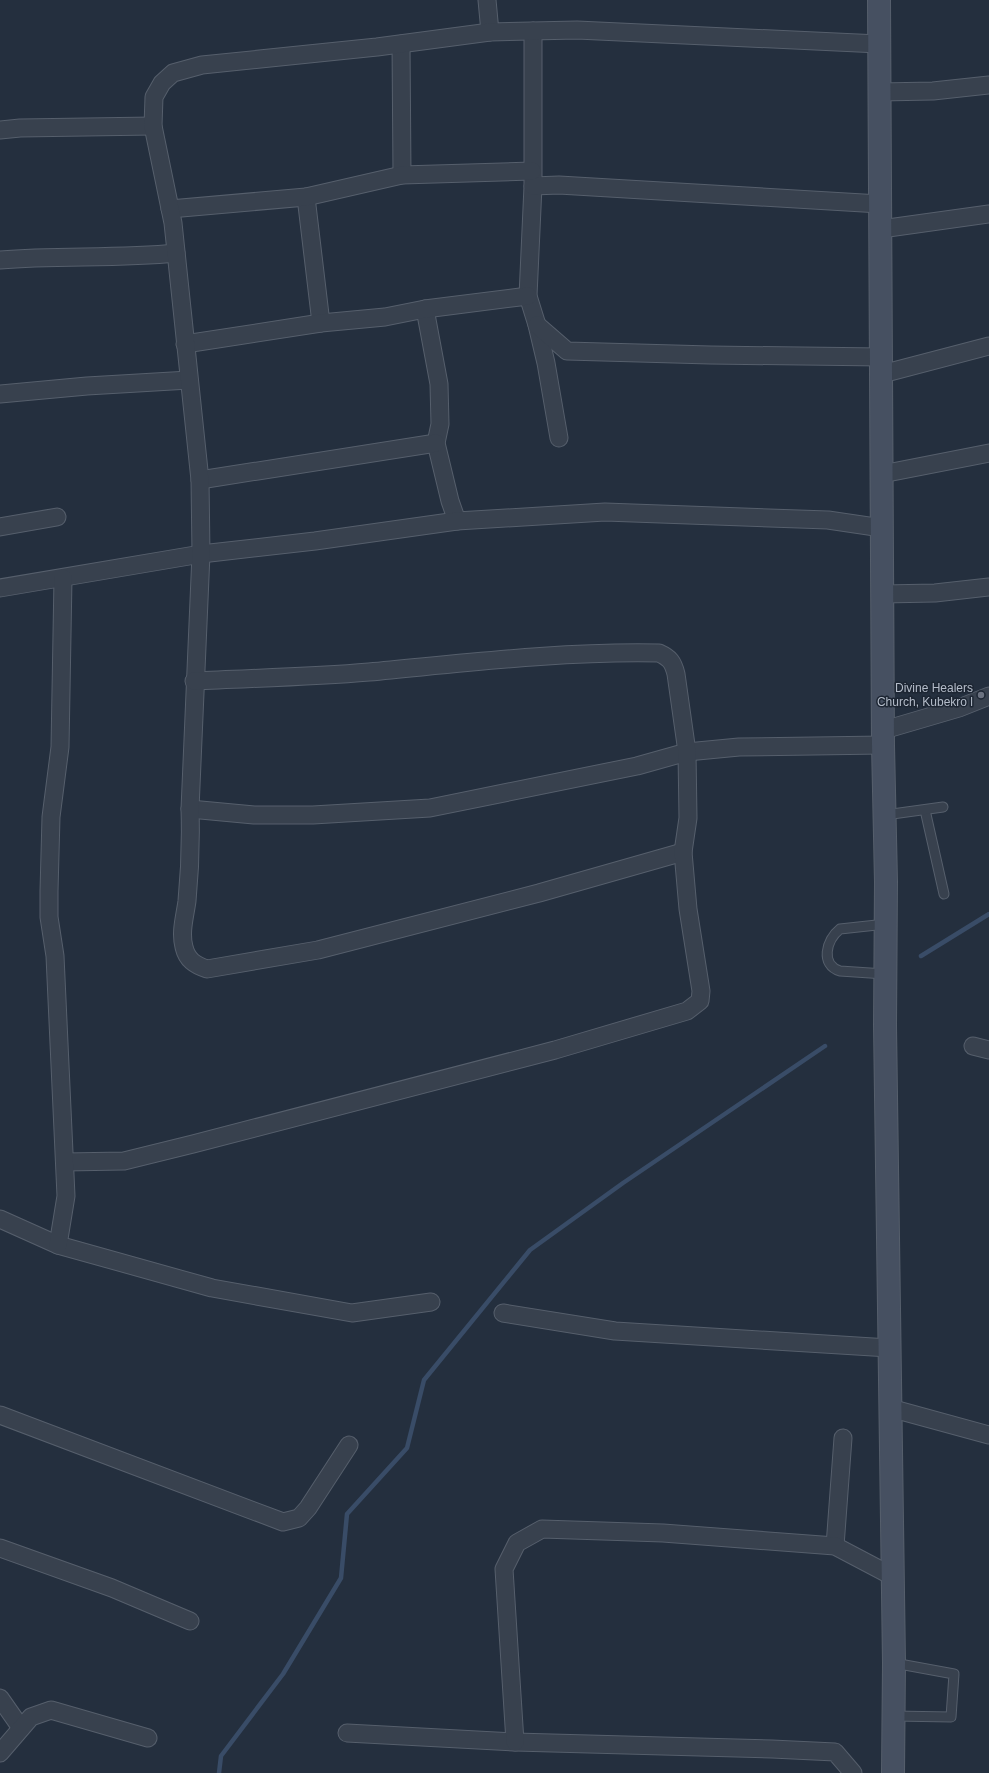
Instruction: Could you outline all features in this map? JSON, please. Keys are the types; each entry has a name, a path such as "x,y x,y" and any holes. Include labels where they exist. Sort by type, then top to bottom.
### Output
{"main road":[{"path":"879,0 886,924 885,974 894,1663 893,1773"}],"street":[{"path":"487,0 490,32"},
{"path":"682,852 539,894 318,950 207,969 197,966 190,960 184,947 182,928 192,843 190,809 194,681 201,554 200,480 176,253 170,209 153,126 154,97 162,83 173,73 202,65 401,44 490,32 578,30 879,44"},
{"path":"533,31 532,179 528,296 546,363 559,438"},
{"path":"401,44 402,175"},
{"path":"880,92 933,92 989,85"},
{"path":"0,130 20,128 153,126"},
{"path":"170,209 306,197 402,175 532,179 558,185 880,204"},
{"path":"306,197 321,323"},
{"path":"881,229 989,214"},
{"path":"0,260 145,256 176,253"},
{"path":"185,344 321,323 385,317 425,309 528,296"},
{"path":"425,309 439,384 440,424 436,443 450,501 457,521"},
{"path":"537,325 567,351"},
{"path":"546,363 567,351 694,355 882,365 989,346"},
{"path":"0,394 87,386 189,380"},
{"path":"200,480 436,443"},
{"path":"882,474 989,453"},
{"path":"0,588 201,554 315,541 457,521 605,512 828,520 882,528"},
{"path":"0,527 57,517"},
{"path":"58,1245 66,1196 55,956 49,910 51,817 60,747 63,578"},
{"path":"883,594 934,593 989,587"},
{"path":"65,1162 124,1161 193,1144 555,1050 687,1011 700,1001 701,991 688,909 682,852 688,818 687,752 673,661 659,653 615,652 543,656 367,672 194,681"},
{"path":"190,809 254,815 313,815 430,808 636,766 687,752 739,747 884,738 989,696"},
{"path":"0,1220 58,1245 212,1288 352,1313 431,1302"},
{"path":"503,1313 615,1331 889,1348"},
{"path":"890,1408 989,1435"},
{"path":"0,1415 283,1522 299,1518 308,1508 350,1446"},
{"path":"835,1546 843,1438"},
{"path":"515,1742 504,1570 517,1543 542,1530 663,1532 835,1546 892,1576"},
{"path":"0,1548 112,1588 190,1620"},
{"path":"0,1698 21,1728"},
{"path":"0,1753 31,1717 51,1710 148,1738"},
{"path":"347,1733 515,1742 834,1752 853,1773"}],"lane":[{"path":"885,815 943,807"},
{"path":"925,810 944,894"},
{"path":"885,974 840,971 834,969 828,961 827,952 830,941 840,929 886,924"},
{"path":"894,1663 954,1674 951,1717 894,1716"}],"waterway":[{"path":"921,956 989,914"},
{"path":"219,1773 221,1756 283,1674 341,1578 347,1514 407,1448 424,1380 530,1250 623,1183 825,1046"}],"place":[{"name":"Divine Healers Church, Kubekro l","path":"981,695"}]}
